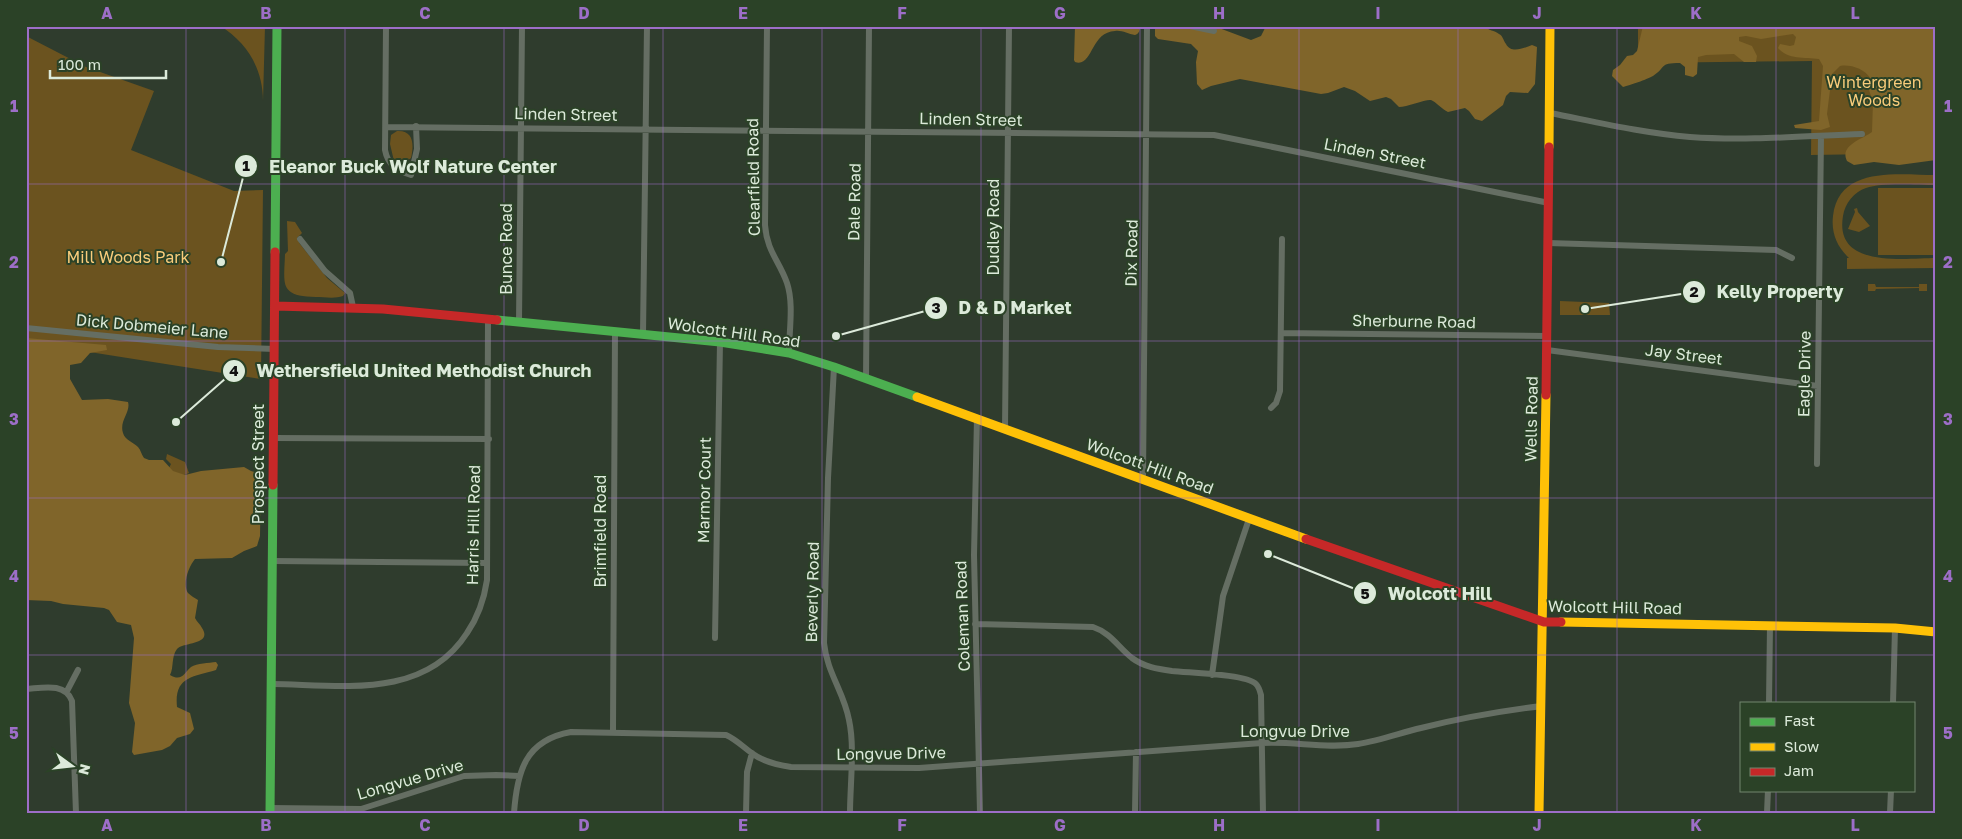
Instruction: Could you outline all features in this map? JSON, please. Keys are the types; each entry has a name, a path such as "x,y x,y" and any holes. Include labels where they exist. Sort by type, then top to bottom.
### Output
{"street":[{"name":"Prospect Street","path":"270,810 277,26"},
{"path":"386,26 385,150 394,169 411,175 416,157 416,126"},
{"name":"Bunce Road","path":"519,322 522,26"},
{"path":"643,334 647,26"},
{"name":"Clearfield Road","path":"767,26 765,130 766,235 770,252 783,274 789,290 789,353"},
{"name":"Dale Road","path":"866,378 870,26"},
{"name":"Dudley Road","path":"1005,429 1009,26"},
{"name":"Dix Road","path":"1143,479 1147,26"},
{"path":"1190,26 1214,31"},
{"name":"Wells Road","path":"1539,813 1544,622 1550,26"},
{"path":"1550,113 1645,132 1690,136 1752,139 1862,134"},
{"name":"Linden Street","path":"386,126 1008,134 1200,134 1226,136 1549,203"},
{"name":"Eagle Drive","path":"1817,464 1822,136"},
{"path":"300,239 325,271 350,293 353,308"},
{"path":"1271,408 1276,403 1280,391 1282,239"},
{"path":"1548,242 1776,250 1792,258"},
{"name":"Wolcott Hill Road","path":"275,306 353,308 519,322 720,342 789,353 866,378 1249,519 1544,622 1895,628 1936,632"},
{"name":"Harris Hill Road","path":"272,684 384,684 405,680 438,665 456,648 475,621 486,591 488,320"},
{"name":"Dick Dobmeier Lane","path":"26,328 218,346 274,349"},
{"name":"Brimfield Road","path":"613,731 615,332"},
{"name":"Sherburne Road","path":"1281,333 1547,336"},
{"name":"Marmor Court","path":"715,638 720,342"},
{"name":"Jay Street","path":"1547,350 1818,386"},
{"name":"Beverly Road","path":"834,367 828,478 824,643 828,667 844,702 850,721 850,813"},
{"name":"Coleman Road","path":"977,418 974,537 980,813"},
{"path":"273,438 488,439"},
{"path":"1212,675 1222,602 1249,519"},
{"path":"273,561 487,563"},
{"path":"975,624 1093,627 1107,633 1130,657 1146,666 1240,678 1256,684 1261,695 1263,813"},
{"path":"1769,702 1770,625"},
{"path":"1893,702 1895,628"},
{"path":"66,691 78,670"},
{"path":"26,689 57,688 66,691 72,701 76,813"},
{"name":"Longvue Drive","path":"270,810 361,809 464,776 496,774 519,776 527,758 534,750 551,737 570,732 613,731 726,735 769,762 791,767 911,768 1262,743 1292,742 1334,746 1357,744 1440,723 1495,712 1542,706"},
{"path":"1135,813 1136,752"},
{"path":"746,813 747,772 752,753"},
{"path":"514,813 519,776"},
{"path":"1767,813 1768,792"},
{"path":"1890,813 1891,792"}],"green space":[{"path":"220,26 265,26 263,101 260,78 252,58 238,40"},
{"path":"1075,26 1140,26 1139,32 1135,35 1118,31 1107,33 1096,43 1085,60 1075,62"},
{"path":"1183,26 1219,28 1251,40 1261,36 1266,26 1484,26 1500,35 1511,49 1525,48 1532,45 1537,47 1535,84 1528,93 1510,92 1506,96 1503,105 1482,121 1475,119 1465,108 1448,112 1431,100 1399,107 1386,97 1370,101 1355,91 1344,87 1321,94 1240,79 1202,90 1197,84 1196,62 1198,51 1191,44 1158,39 1155,36 1155,29 1176,29"},
{"name":"Wintergreen Woods","path":"1638,26 1936,26 1936,153 1811,155 1812,61 1638,63"},
{"name":"Wintergreen Woods","path":"1643,26 1936,26 1936,160 1899,165 1874,162 1854,165 1847,161 1845,155 1849,147 1872,132 1873,102 1869,90 1870,78 1865,72 1853,67 1840,66 1832,74 1827,114 1830,127 1821,130 1795,128 1794,125 1819,121 1823,66 1819,59 1792,56 1778,48 1780,44 1794,45 1796,37 1793,34 1761,39 1746,36 1739,37 1739,41 1752,46 1757,56 1756,62 1744,62 1734,54 1706,55 1698,57 1697,74 1693,77 1685,75 1685,67 1680,63 1668,64 1650,77 1623,87 1612,76 1613,70 1627,56 1633,55 1637,51"},
{"name":"Mill Woods Park","path":"26,36 86,67 154,91 131,150 234,191 263,190 261,379 26,342"},
{"path":"397,131 407,133 412,139 411,158 401,165 394,161 390,144 391,135"},
{"path":"1936,175 1936,185 1881,185 1862,190 1848,202 1844,211 1843,233 1849,245 1860,253 1891,259 1936,258 1936,268 1847,269 1847,258 1849,258 1841,249 1833,228 1833,216 1838,200 1846,188 1858,181 1873,176"},
{"path":"1878,188 1936,188 1936,255 1878,255"},
{"path":"1857,208 1858,212 1870,226 1859,232 1848,229 1855,212 1854,209"},
{"path":"287,221 295,222 302,233 297,238 300,244 327,278 345,293 343,296 333,298 304,296 295,294 286,287 284,274 285,254 288,251"},
{"path":"1868,284 1875,284 1876,287 1919,287 1919,284 1927,284 1927,291 1919,291 1919,288 1876,289 1875,291 1868,291"},
{"path":"1560,301 1609,303 1610,315 1560,315"},
{"path":"26,338 106,345 107,350 90,353 81,363 70,365 70,379 82,400 108,399 128,402 128,409 122,429 123,433 127,439 139,448 144,458 163,460 173,471 185,475 201,471 244,467 258,473 261,477 260,536 257,546 232,558 195,559 189,570 186,589 189,594 198,600 195,618 204,633 204,637 201,640 177,649 170,675 177,678 180,677 191,667 200,664 216,662 218,665 216,670 186,680 178,690 177,707 190,713 194,729 190,734 177,738 170,746 162,750 134,755 132,752 135,723 129,703 134,638 131,625 117,622 109,610 104,608 51,601 26,600"},
{"path":"167,454 185,462 189,473 182,476 168,470 171,464 166,459"}],"traffic: fast":[{"path":"275,252 277,26"},
{"path":"497,320 720,342 789,353 917,397"},
{"path":"270,813 273,485"}],"traffic: slow":[{"path":"1549,147 1550,26"},
{"path":"1539,813 1546,395"},
{"path":"917,397 1306,539"},
{"path":"1561,622 1895,628 1936,632"}],"traffic: jam":[{"path":"1546,395 1549,147"},
{"path":"273,485 275,252"},
{"path":"275,306 383,309 497,320"},
{"path":"1306,539 1544,622 1561,622"}],"place":[{"name":"Eleanor Buck Wolf Nature Center","path":"221,262"},
{"name":"Kelly Property","path":"1585,309"},
{"name":"D & D Market","path":"836,336"},
{"name":"Wethersfield United Methodist Church","path":"176,422"},
{"name":"Wolcott Hill","path":"1268,554"}]}
